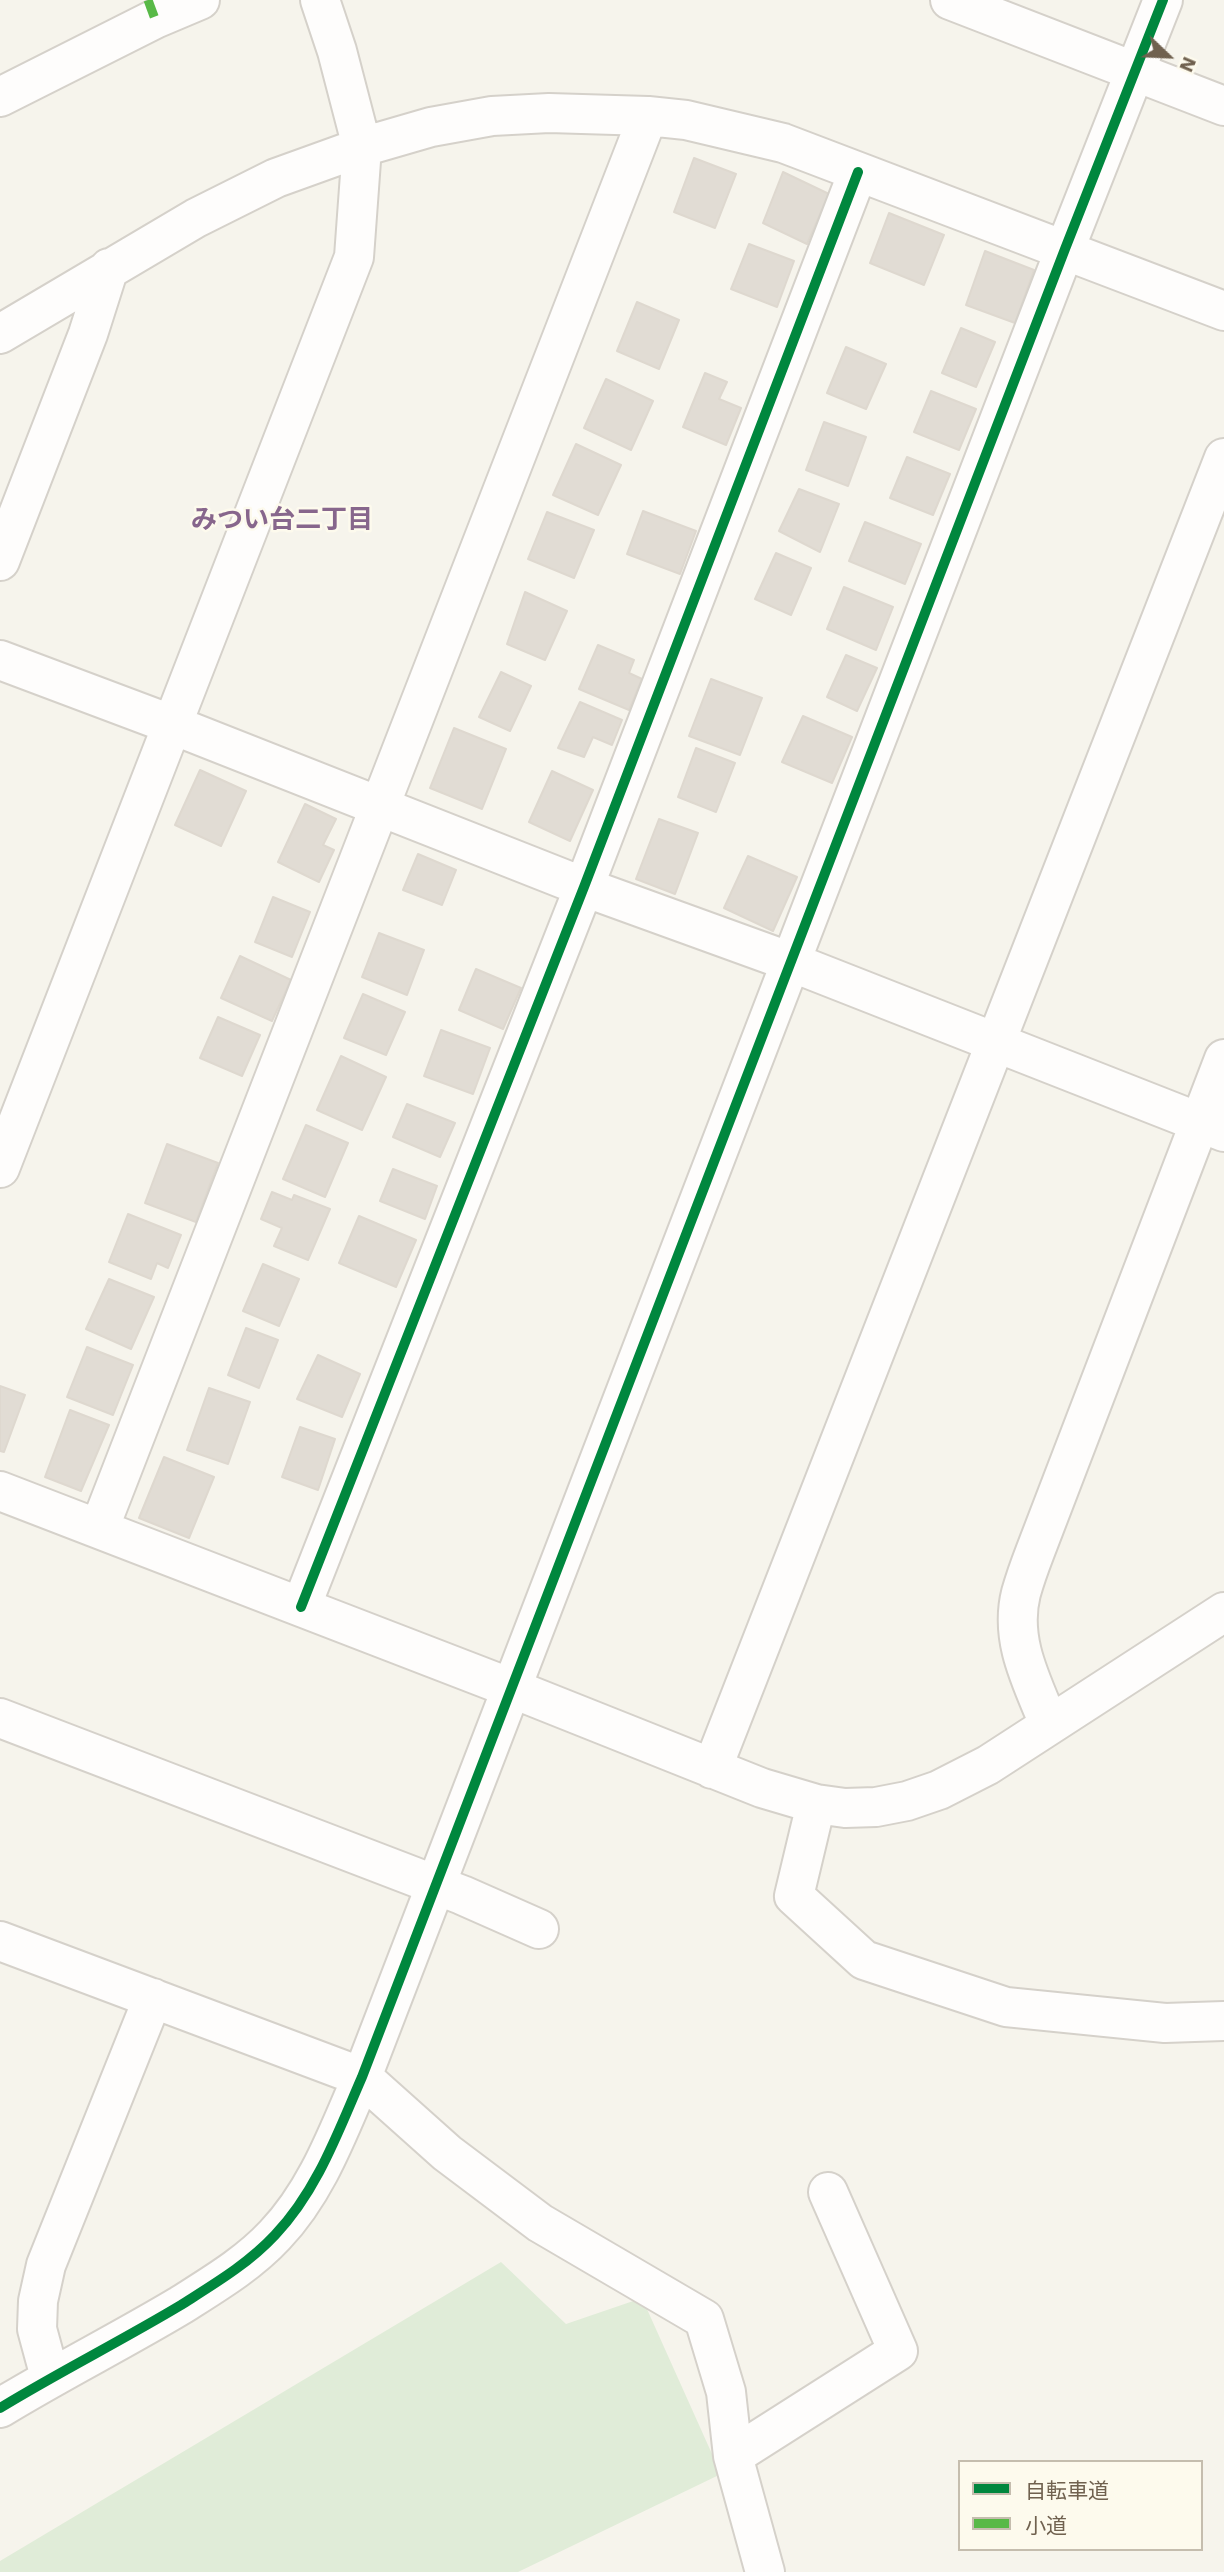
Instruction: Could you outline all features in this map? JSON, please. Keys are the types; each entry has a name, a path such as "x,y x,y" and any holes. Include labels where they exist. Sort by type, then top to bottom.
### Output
{"street":[{"path":"0,97 155,19 200,0"},
{"path":"0,1168 354,257 362,147 337,51 320,0"},
{"path":"950,0 1224,106"},
{"path":"0,2408 50,2377 144,2327 229,2275 276,2235 318,2177 362,2077 1163,0"},
{"path":"0,334 196,218 276,178 362,147 431,127 492,116 549,113 686,120 783,144 1224,311"},
{"path":"99,1529 648,116"},
{"path":"301,1607 584,887 858,172"},
{"path":"0,561 88,334 109,268"},
{"path":"712,1769 1224,458"},
{"path":"0,660 584,887 790,962 1212,1128"},
{"path":"1049,1724 1021,1656 1017,1624 1021,1595 1035,1552 1212,1128 1224,1059"},
{"path":"0,1490 762,1788 816,1804 845,1808 876,1807 918,1797 939,1790 988,1765 1224,1612"},
{"path":"0,1718 539,1929"},
{"path":"816,1804 794,1896 864,1960 1006,2007 1165,2023 1224,2021"},
{"path":"0,1941 362,2077 447,2153 540,2223 704,2319 726,2392 733,2456 759,2569"},
{"path":"50,2377 37,2329 38,2301 46,2265 153,1998"},
{"path":"733,2456 898,2351 828,2192"}],"green space":[{"path":"501,2262 566,2324 642,2298 721,2474 518,2572 0,2572 0,2561"}],"building":[{"path":"694,158 736,174 715,228 674,212"},
{"path":"783,172 829,194 807,244 763,223"},
{"path":"889,213 944,235 924,285 870,263"},
{"path":"749,244 794,261 777,307 731,289"},
{"path":"985,251 1034,270 1015,323 966,305"},
{"path":"637,302 679,320 659,369 617,351"},
{"path":"961,328 995,342 976,387 942,373"},
{"path":"846,347 886,364 866,409 827,393"},
{"path":"705,373 727,382 719,399 741,408 726,445 683,427"},
{"path":"606,379 653,401 631,450 584,428"},
{"path":"931,391 976,409 959,450 914,432"},
{"path":"824,422 866,437 848,486 806,470"},
{"path":"576,444 621,465 598,515 553,495"},
{"path":"907,457 950,474 933,515 890,498"},
{"path":"799,489 839,504 820,552 779,531"},
{"path":"643,511 696,531 680,574 627,554"},
{"path":"547,512 594,530 574,578 528,559"},
{"path":"865,522 921,544 905,584 849,561"},
{"path":"776,553 811,568 791,615 755,599"},
{"path":"844,587 893,607 876,650 827,629"},
{"path":"525,592 567,611 545,660 507,644"},
{"path":"598,645 634,660 629,673 642,679 629,710 579,689"},
{"path":"846,655 877,668 857,711 827,697"},
{"path":"501,672 531,686 510,731 479,717"},
{"path":"711,679 762,698 740,755 689,736"},
{"path":"580,702 622,720 612,745 593,737 584,757 558,748"},
{"path":"803,716 852,737 832,783 782,762"},
{"path":"454,728 506,749 482,809 430,788"},
{"path":"696,748 735,763 716,812 678,797"},
{"path":"200,770 246,791 221,846 175,825"},
{"path":"552,771 593,790 570,841 529,822"},
{"path":"305,804 336,819 323,845 334,850 319,882 278,862"},
{"path":"659,819 698,833 675,894 636,879"},
{"path":"418,854 456,870 442,905 403,890"},
{"path":"748,856 797,877 773,931 724,908"},
{"path":"273,897 310,912 292,957 255,942"},
{"path":"379,933 424,950 407,995 362,977"},
{"path":"240,956 291,980 272,1021 221,998"},
{"path":"476,969 521,988 503,1029 459,1010"},
{"path":"363,994 405,1012 386,1055 344,1038"},
{"path":"218,1017 260,1035 242,1076 200,1058"},
{"path":"441,1030 490,1048 473,1094 424,1076"},
{"path":"341,1056 386,1077 362,1130 317,1110"},
{"path":"407,1104 455,1123 440,1157 393,1137"},
{"path":"306,1125 348,1143 325,1197 283,1179"},
{"path":"167,1144 218,1163 196,1222 145,1203"},
{"path":"393,1169 437,1186 425,1219 380,1201"},
{"path":"272,1192 292,1200 294,1195 330,1209 308,1260 274,1246 282,1228 261,1219"},
{"path":"128,1214 181,1235 168,1268 157,1263 151,1279 109,1262"},
{"path":"359,1216 416,1240 396,1287 339,1263"},
{"path":"263,1264 299,1279 279,1326 243,1311"},
{"path":"109,1279 154,1297 131,1349 86,1329"},
{"path":"246,1328 278,1340 259,1388 228,1375"},
{"path":"87,1347 133,1365 113,1415 67,1397"},
{"path":"318,1355 360,1374 342,1417 297,1399"},
{"path":"0,1386 25,1395 4,1452 0,1451"},
{"path":"209,1388 250,1402 228,1464 187,1450"},
{"path":"70,1410 109,1425 81,1491 45,1477"},
{"path":"300,1427 335,1439 318,1490 282,1477"},
{"path":"164,1457 214,1477 189,1538 139,1518"}],"marked path":[{"path":"148,0 155,19"}],"cycle path":[{"path":"0,2408 181,2305 242,2264 265,2245 290,2218 315,2180 335,2140 362,2077 1163,0"},
{"path":"301,1607 584,887 858,172"}],"district":[{"name":"みつい台二丁目","path":"282,520"}]}
